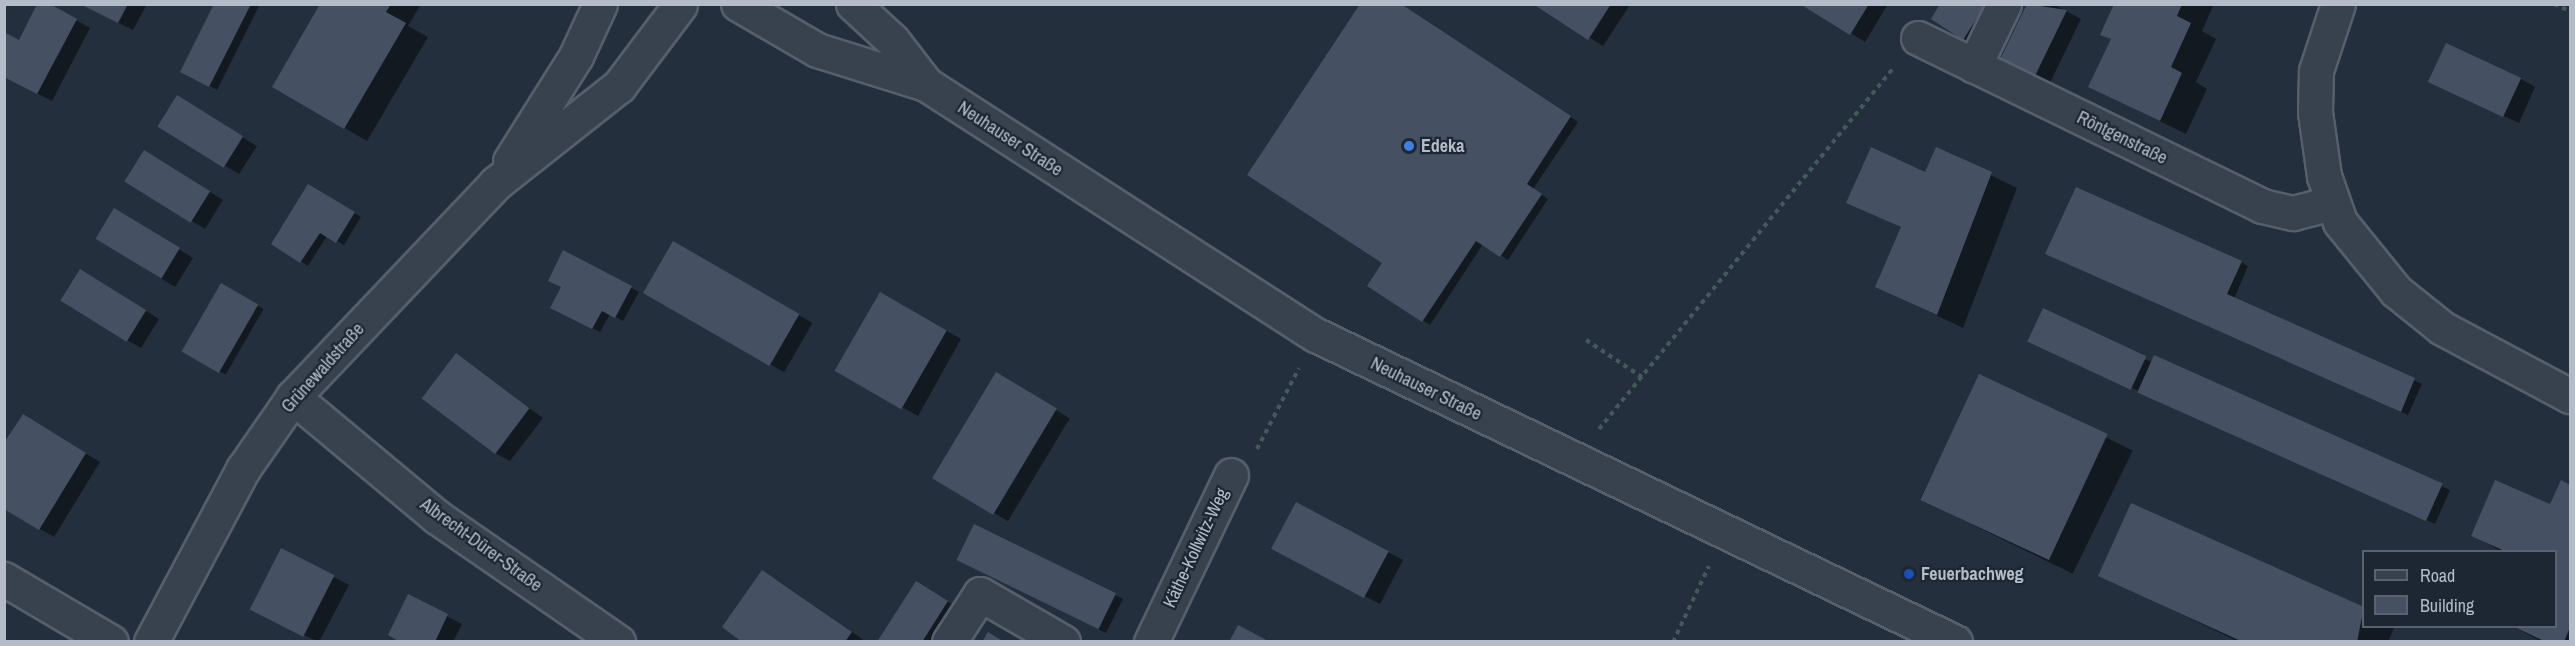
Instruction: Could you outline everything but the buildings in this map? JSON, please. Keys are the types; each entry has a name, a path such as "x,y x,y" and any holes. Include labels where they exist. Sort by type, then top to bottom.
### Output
{"street":[{"name":"Grünewaldstraße","path":"496,183 576,56 600,4"},
{"path":"675,4 688,4"},
{"name":"Neuhauser Straße","path":"738,4 817,50 926,84 1316,335 1955,642"},
{"name":"Neuhauser Straße","path":"853,4 893,41 926,84"},
{"path":"1974,66 2004,4"},
{"path":"2338,4 2316,71 2320,152 2332,202 2340,222 2396,291 2442,328 2571,396"},
{"name":"Grünewaldstraße","path":"151,642 243,469 293,397 496,183 619,86 680,5"},
{"name":"Röntgenstraße","path":"1918,38 2262,206 2293,213 2332,202"},
{"name":"Albrecht-Dürer-Straße","path":"293,397 437,517 618,642"},
{"name":"Käthe-Kollwitz-Weg","path":"1151,642 1231,474"},
{"path":"4,579 111,642"},
{"path":"949,642 980,594 1063,642"}],"path":[{"path":"2554,4 2571,11"},
{"path":"1574,459 1918,38"},
{"name":"Käthe-Kollwitz-Weg","path":"1231,474 1254,456 1316,335"},
{"path":"1586,340 1642,377"},
{"path":"1673,642 1725,531"}],"place":[{"name":"Edeka","path":"1409,146"},
{"name":"Feuerbachweg","path":"1909,574"}]}
